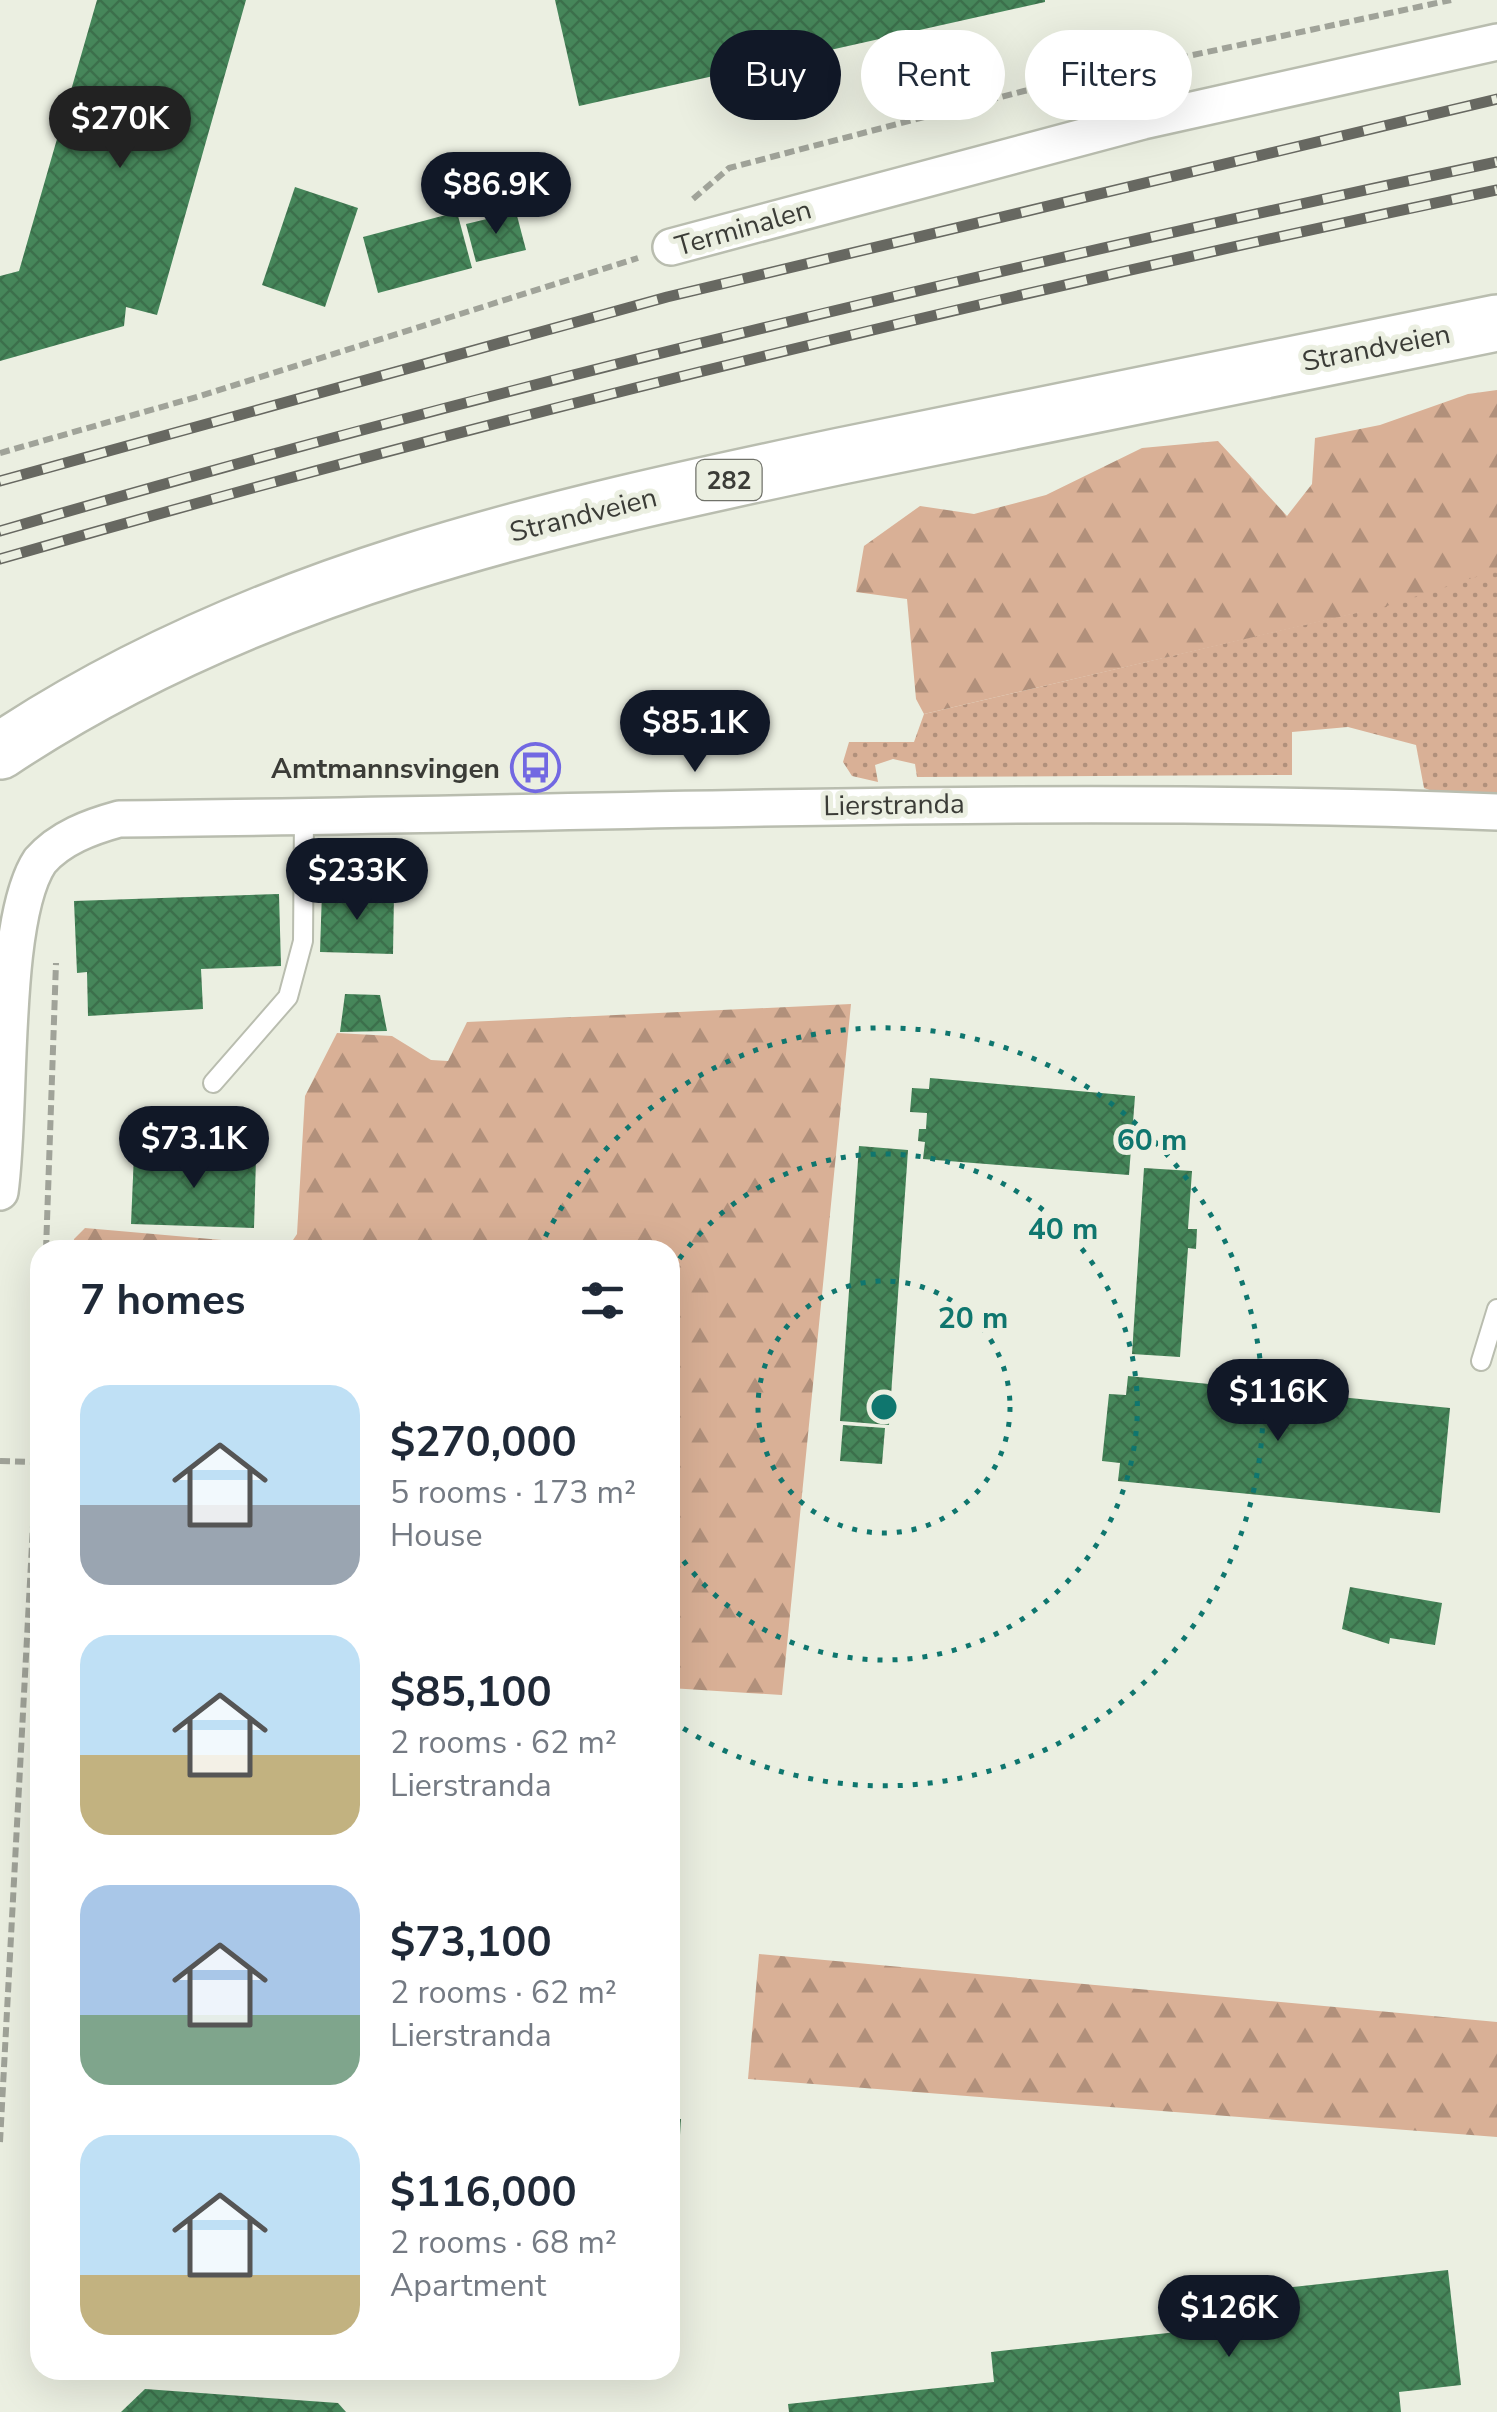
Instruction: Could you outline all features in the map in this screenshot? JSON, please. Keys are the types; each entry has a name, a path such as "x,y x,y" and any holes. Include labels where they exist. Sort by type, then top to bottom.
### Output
{"main road":[{"name":"Strandveien","path":"0,751 154,662 237,622 421,556 719,482 1497,323"}],"street":[{"name":"Terminalen","path":"671,247 1144,121 1497,42"},
{"name":"Lierstranda","path":"0,1192 3,1062 13,917 39,862 64,840 119,819 1045,802 1266,803 1497,812"}],"lane":[{"path":"213,1084 288,997 304,941 304,817"},
{"path":"1482,1361 1497,1309"}],"path":[{"path":"671,247 689,203 729,168 1024,91 1451,0"},
{"name":"Terminalen","path":"0,453 522,298 671,247"},
{"path":"46,955 56,957 57,980 46,1240"},
{"path":"0,1461 30,1462"},
{"path":"0,2142 30,1591"}],"green space":[{"path":"1497,390 1497,570 1359,615 1361,612 924,714 916,699 907,599 856,592 864,546 920,506 974,514 1046,495 1142,448 1218,441 1287,516 1312,484 1315,438 1380,425 1468,394"},
{"path":"1497,569 1497,803 1454,799 1424,788 1416,745 1348,727 1292,732 1292,775 917,777 915,764 893,759 875,765 878,782 852,776 843,762 849,742 914,742 924,714 1363,611"},
{"path":"851,1004 782,1695 680,1689 680,1240 293,1240 297,1234 305,1096 337,1033 392,1036 431,1060 448,1061 467,1022"},
{"path":"85,1228 221,1240 74,1240"},
{"path":"759,1954 1497,2022 1497,2137 748,2079"}],"building":[{"path":"97,0 246,0 157,315 126,307 124,326 0,361 0,276 19,271"},
{"path":"555,0 1045,0 920,30 861,30 861,43 841,48 841,30 710,30 710,77 579,106"},
{"path":"295,187 358,208 325,307 262,285"},
{"path":"457,212 472,268 378,293 363,237"},
{"path":"516,212 526,250 476,262 466,224"},
{"path":"322,891 394,893 393,954 320,952"},
{"path":"279,894 281,966 201,969 203,1009 88,1016 87,972 77,973 74,901"},
{"path":"345,994 380,995 387,1031 340,1032"},
{"path":"930,1078 1135,1096 1129,1175 923,1159 925,1142 918,1141 919,1129 926,1129 927,1113 910,1112 912,1088 929,1089"},
{"path":"859,1146 908,1150 889,1425 840,1421"},
{"path":"134,1154 256,1158 254,1228 131,1224"},
{"path":"1144,1168 1192,1171 1188,1229 1197,1229 1196,1249 1188,1248 1180,1357 1132,1354"},
{"path":"1128,1376 1450,1408 1440,1513 1118,1481 1120,1463 1102,1461 1109,1394 1126,1395"},
{"path":"843,1425 885,1428 882,1464 840,1461"},
{"path":"1350,1587 1442,1603 1435,1645 1390,1638 1389,1644 1342,1629"},
{"path":"1448,2270 1461,2385 1399,2392 1401,2412 789,2412 788,2404 994,2382 991,2352 1224,2327 1220,2295"},
{"path":"145,2389 338,2403 346,2412 121,2412"}],"railway":[{"path":"0,481 667,297 1497,99"},
{"path":"0,531 371,428 745,332 1120,244 1497,162"},
{"path":"0,559 558,407 1120,272 1497,190"}],"place":[{"name":"Amtmannsvingen","path":"535,768"}]}
